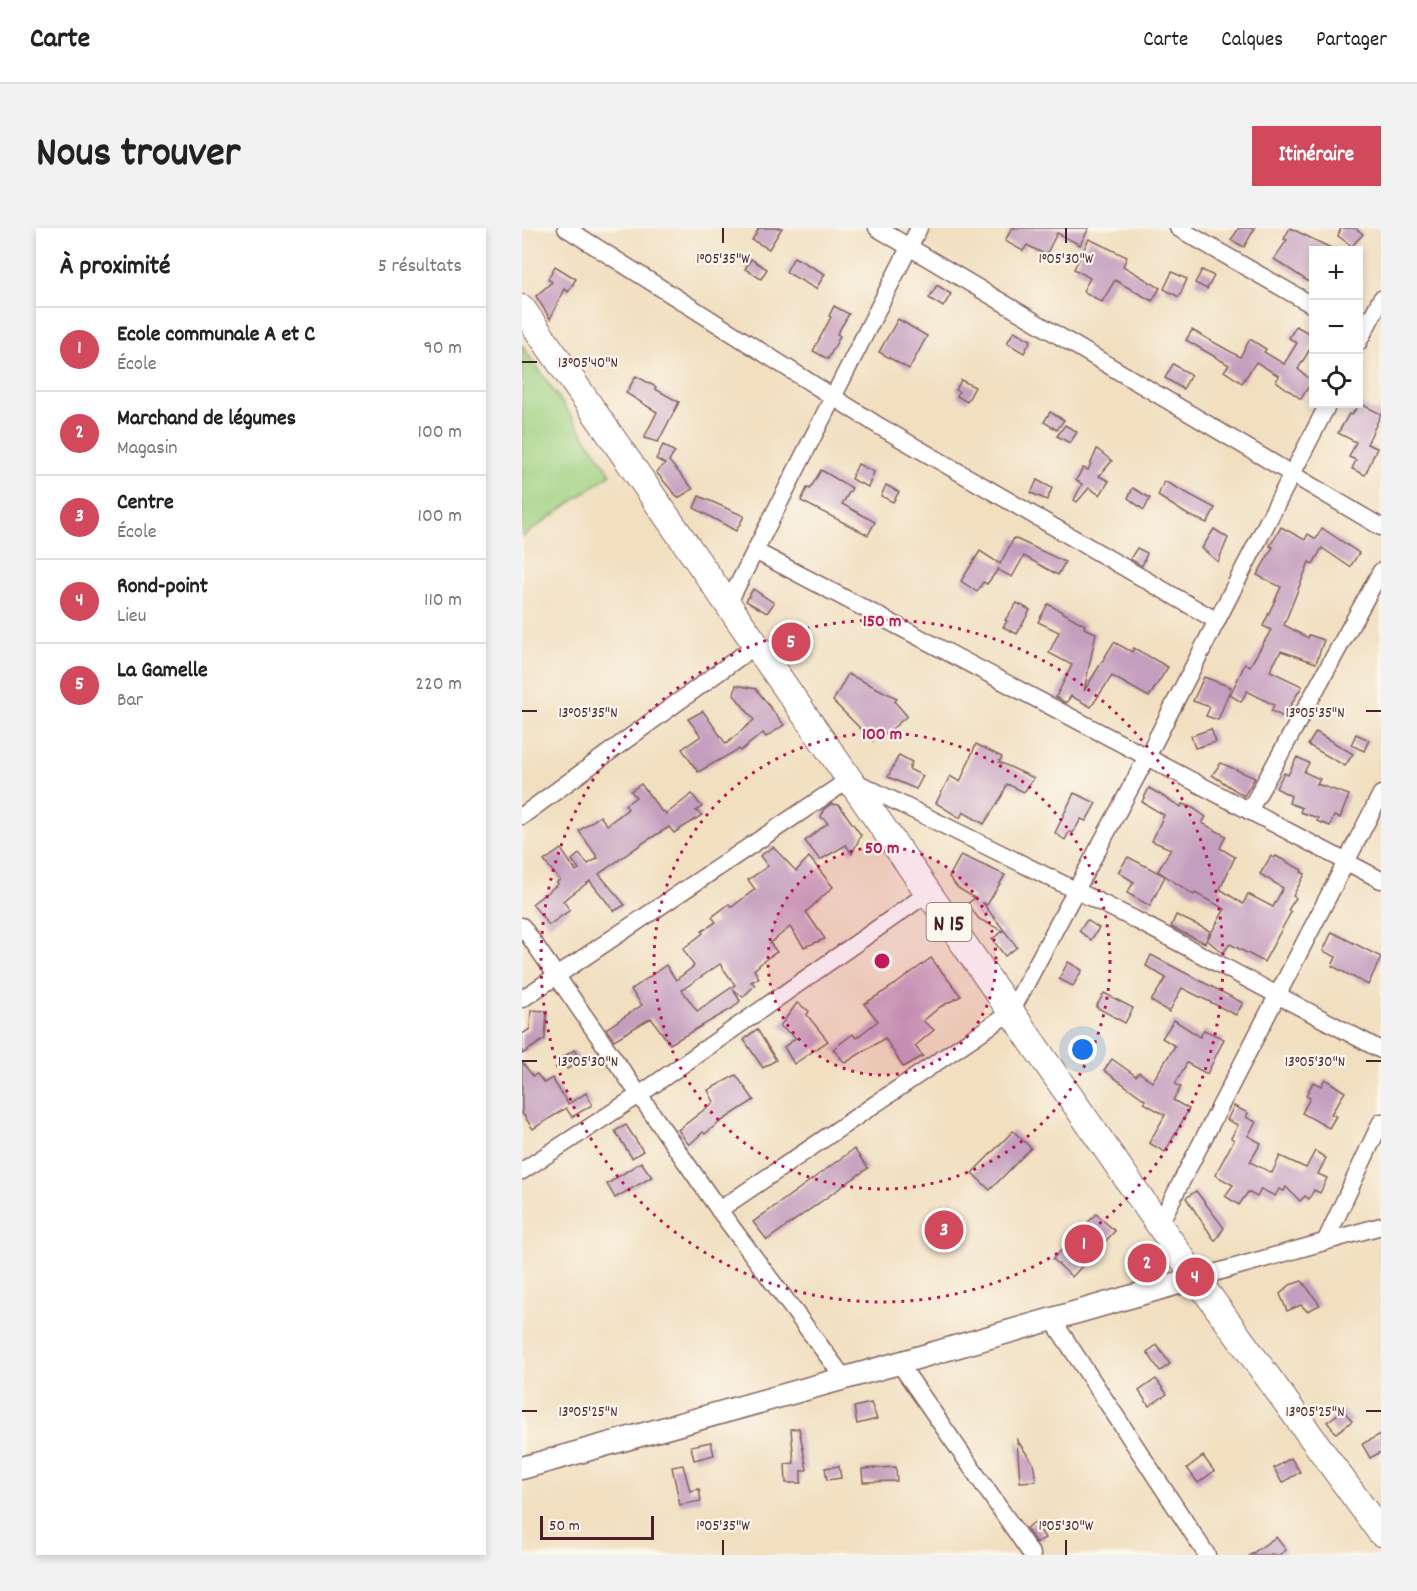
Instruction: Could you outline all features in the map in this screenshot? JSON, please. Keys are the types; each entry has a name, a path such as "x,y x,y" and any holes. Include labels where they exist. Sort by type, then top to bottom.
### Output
{"main road":[{"name":"N 15","path":"522,308 1196,1278 1381,1533"},
{"path":"522,1468 1196,1278"}],"street":[{"path":"566,228 832,398 1217,621"},
{"path":"877,228 1381,527"},
{"path":"728,604 919,228"},
{"path":"1178,228 1309,303"},
{"path":"1363,331 1381,299"},
{"path":"719,1210 1011,1011 1147,757 1326,408"},
{"path":"756,551 1381,880"},
{"path":"1249,811 1381,571"},
{"path":"522,816 756,645"},
{"path":"522,999 850,779 1076,891 1381,1050"},
{"path":"1159,1225 1381,794"},
{"path":"522,1171 639,1095 928,893"},
{"path":"522,926 719,1210 844,1378"},
{"path":"1325,1242 1381,1122"},
{"path":"1196,1278 1381,1226"},
{"path":"1052,1319 1207,1555"},
{"path":"899,1363 1032,1555"}],"green space":[{"path":"522,345 611,474 522,537"}],"building":[{"path":"759,228 782,228 769,249 752,240"},
{"path":"1012,228 1089,228 1080,245 1057,233 1046,255 1027,245 1023,251 1005,241"},
{"path":"1239,228 1255,228 1244,247 1231,240"},
{"path":"1290,228 1327,246 1309,246 1309,282 1274,259 1287,240 1284,239"},
{"path":"1341,228 1355,228 1363,234 1352,246 1338,236"},
{"path":"1089,239 1127,257 1123,266 1160,288 1152,301 1115,280 1102,302 1083,291 1090,278 1074,269"},
{"path":"794,257 825,274 816,289 786,272"},
{"path":"751,259 767,269 761,279 745,269"},
{"path":"555,266 576,279 568,292 564,289 550,319 536,296 552,282 548,279"},
{"path":"1202,270 1214,276 1207,289 1195,283"},
{"path":"1172,272 1187,279 1179,297 1164,289"},
{"path":"937,285 951,294 943,307 929,298"},
{"path":"834,306 849,314 837,334 840,336 828,359 813,351 831,317 829,316"},
{"path":"898,319 927,336 909,369 879,352"},
{"path":"1296,326 1309,333 1309,350 1298,369 1309,378 1309,386 1301,399 1276,381 1279,376 1256,362 1242,383 1224,371 1229,365 1186,340 1192,330 1240,357 1250,339 1266,349 1264,352 1284,364 1297,343 1289,338"},
{"path":"1014,331 1031,340 1024,353 1007,343"},
{"path":"1173,364 1191,375 1183,389 1165,378"},
{"path":"636,376 679,402 658,442 644,438 657,412 626,393"},
{"path":"961,380 975,387 967,402 957,396 959,392 956,390"},
{"path":"1363,405 1381,414 1367,444 1377,448 1365,475 1352,469 1356,460 1349,457 1356,442 1338,433 1349,414 1352,415 1356,408 1363,408"},
{"path":"1050,412 1064,420 1057,430 1044,422"},
{"path":"1065,425 1077,432 1070,443 1057,436"},
{"path":"663,445 675,452 669,461 693,489 678,498 656,472 665,464 656,459"},
{"path":"1097,449 1112,461 1099,476 1109,481 1100,495 1089,488 1077,502 1074,500 1082,484 1076,480 1083,468 1088,470"},
{"path":"858,464 874,472 868,487 851,479"},
{"path":"821,470 852,488 842,504 875,522 868,535 801,501 807,488 810,489"},
{"path":"1037,480 1052,488 1047,500 1031,493"},
{"path":"1164,481 1215,508 1207,523 1188,515 1158,496"},
{"path":"886,485 899,492 893,502 881,496"},
{"path":"1133,488 1150,498 1144,510 1128,498"},
{"path":"699,496 744,516 736,531 694,508"},
{"path":"1281,527 1305,540 1308,534 1316,539 1322,528 1359,553 1350,567 1322,548 1313,564 1309,562 1284,625 1308,638 1309,635 1324,640 1316,663 1281,651 1270,671 1302,686 1284,717 1271,711 1274,705 1247,691 1241,702 1230,695 1245,664 1250,666 1271,630 1263,626 1281,587 1257,575"},
{"path":"1214,529 1228,538 1218,562 1202,548"},
{"path":"1014,538 1065,562 1058,575 1024,556 1012,577 998,570 999,568 987,584 983,582 977,592 961,581 980,551 1000,564"},
{"path":"1137,548 1147,553 1142,566 1130,559"},
{"path":"753,589 774,603 767,613 746,601"},
{"path":"1017,603 1030,610 1017,634 1003,627"},
{"path":"1048,604 1085,625 1084,628 1096,633 1084,691 1114,642 1132,652 1134,648 1168,667 1149,697 1112,676 1091,707 1071,696 1066,703 1056,697 1072,665 1049,653 1059,632 1038,622"},
{"path":"848,674 897,698 895,702 907,716 886,734 880,729 873,741 833,701"},
{"path":"1204,677 1231,687 1218,720 1206,716 1210,707 1193,701"},
{"path":"736,685 756,689 784,725 766,737 763,733 740,751 739,749 698,772 682,749 701,736 688,719 703,711 726,744 754,720 734,695"},
{"path":"1211,729 1216,742 1195,748 1191,736"},
{"path":"1316,732 1353,754 1345,766 1308,745"},
{"path":"1356,734 1369,740 1364,751 1351,745"},
{"path":"976,744 1002,757 999,762 1034,778 1024,792 1007,784 984,824 963,812 960,818 936,803 950,776 960,782"},
{"path":"899,755 912,762 909,769 923,776 916,789 888,777"},
{"path":"1297,757 1309,763 1304,772 1320,779 1317,784 1349,795 1340,818 1334,816 1330,826 1317,821 1318,818 1300,812 1302,808 1289,803 1291,796 1276,788 1284,773 1288,775"},
{"path":"1221,763 1255,778 1244,796 1212,775"},
{"path":"641,784 662,812 666,814 692,794 702,807 696,811 702,815 674,833 669,827 599,874 625,905 614,911 590,881 563,901 570,910 549,925 532,904 560,880 544,861 561,849 576,871 579,869 572,860 579,854 588,864 598,858 579,831 600,816 607,825 628,809 625,805 636,797 631,791"},
{"path":"1149,788 1181,807 1182,804 1193,808 1206,817 1202,823 1226,836 1220,848 1235,857 1220,889 1243,904 1248,894 1273,907 1283,888 1260,874 1271,856 1274,858 1276,856 1302,870 1301,872 1305,874 1293,896 1296,898 1288,910 1291,912 1264,962 1230,944 1223,953 1207,940 1225,909 1195,893 1194,895 1158,871 1171,849 1152,841 1164,815 1142,802"},
{"path":"1074,793 1096,803 1086,821 1081,819 1073,833 1069,832 1065,840 1055,833"},
{"path":"831,804 839,805 861,835 852,854 846,845 820,860 805,841 828,823 821,817 823,810"},
{"path":"773,847 796,871 809,857 833,887 806,912 825,939 804,947 790,927 770,943 777,952 754,970 759,978 751,982 755,985 743,997 733,989 740,1001 733,1008 670,1044 651,1018 614,1040 606,1029 642,1005 631,990 666,965 676,980 694,966 683,949 703,933 702,931 716,922 712,917 729,904 732,907 755,889 748,880 768,866 760,856","holes":["720,964 735,985 697,1011 682,990"]},
{"path":"961,855 1005,875 987,905 982,902 1017,947 1005,956 992,939 1003,931 979,919 967,904 975,898 958,888 949,877"},
{"path":"1128,857 1165,876 1150,906 1127,893 1134,882 1118,872"},
{"path":"1176,915 1210,931 1205,943 1171,927"},
{"path":"1087,920 1099,928 1091,940 1079,931"},
{"path":"1332,932 1381,957 1368,985 1332,966 1336,957 1323,951"},
{"path":"1151,955 1243,1003 1236,1015 1182,988 1169,1012 1151,1001 1166,978 1146,966"},
{"path":"931,958 961,996 940,1007 923,1021 934,1030 915,1046 923,1056 903,1067 885,1038 845,1063 833,1049 853,1034 856,1038 878,1021 864,1004"},
{"path":"1068,962 1082,970 1073,986 1059,979"},
{"path":"1104,993 1133,1008 1125,1023 1096,1007"},
{"path":"797,1003 809,1011 807,1015 828,1041 794,1064 784,1047 796,1038 780,1026"},
{"path":"531,1010 547,1011 545,1039 522,1054 522,1034 530,1029"},
{"path":"1174,1020 1200,1037 1204,1030 1224,1039 1207,1074 1187,1063 1175,1084 1181,1087 1173,1100 1189,1109 1165,1152 1149,1143 1165,1115 1144,1103 1145,1100 1104,1070 1112,1059 1136,1076 1139,1072 1152,1082 1175,1046 1162,1038"},
{"path":"757,1029 776,1060 763,1068 744,1040"},
{"path":"574,1050 581,1061 567,1069 560,1059"},
{"path":"522,1062 533,1076 537,1074 544,1083 552,1078 568,1104 586,1093 592,1105 572,1117 566,1108 533,1129 522,1113"},
{"path":"736,1075 754,1100 705,1134 703,1132 689,1145 678,1130 714,1102 708,1090"},
{"path":"1325,1079 1345,1092 1331,1114 1336,1116 1329,1128 1302,1113 1310,1098 1306,1096 1313,1082 1321,1086"},
{"path":"1234,1106 1248,1113 1246,1117 1256,1122 1248,1136 1261,1143 1250,1162 1272,1173 1280,1156 1306,1168 1315,1151 1326,1158 1318,1174 1327,1178 1320,1193 1314,1190 1309,1199 1305,1196 1300,1201 1286,1187 1284,1191 1279,1189 1275,1196 1261,1189 1257,1197 1248,1192 1239,1205 1225,1196 1233,1185 1215,1175 1234,1140 1231,1138 1238,1125 1227,1120"},
{"path":"626,1125 643,1151 632,1158 615,1131"},
{"path":"1013,1131 1031,1148 990,1190 972,1173"},
{"path":"854,1149 868,1168 767,1240 753,1222"},
{"path":"641,1162 652,1177 615,1198 607,1184"},
{"path":"1196,1191 1224,1228 1215,1241 1186,1198"},
{"path":"1096,1214 1115,1231 1072,1277 1053,1259"},
{"path":"1302,1281 1320,1305 1307,1311 1301,1305 1287,1311 1280,1294 1290,1285"},
{"path":"1157,1345 1170,1364 1160,1371 1147,1352"},
{"path":"1156,1379 1167,1394 1149,1406 1139,1391"},
{"path":"871,1403 877,1419 857,1424 854,1407"},
{"path":"1343,1410 1352,1421 1336,1433 1327,1422"},
{"path":"799,1428 807,1470 801,1471 801,1483 786,1483 785,1464 794,1463 791,1429"},
{"path":"1381,1434 1381,1452 1370,1458 1362,1444"},
{"path":"1017,1440 1033,1463 1036,1481 1020,1482"},
{"path":"711,1442 714,1455 694,1460 691,1446"},
{"path":"1203,1456 1214,1471 1198,1483 1187,1468"},
{"path":"1291,1458 1300,1472 1282,1483 1274,1468"},
{"path":"683,1465 690,1491 699,1489 701,1501 680,1505 672,1467"},
{"path":"839,1466 841,1478 827,1480 825,1468"},
{"path":"896,1467 897,1481 863,1482 862,1469"},
{"path":"1035,1522 1045,1538 1036,1543 1026,1528"},
{"path":"1276,1537 1286,1550 1279,1555 1250,1555"}],"place":[{"name":"La Gamelle","path":"791,642"},
{"name":"Centre","path":"944,1230"},
{"name":"Ecole communale A et C","path":"1084,1244"},
{"name":"Marchand de légumes","path":"1147,1263"},
{"name":"Rond-point","path":"1195,1277"}]}
